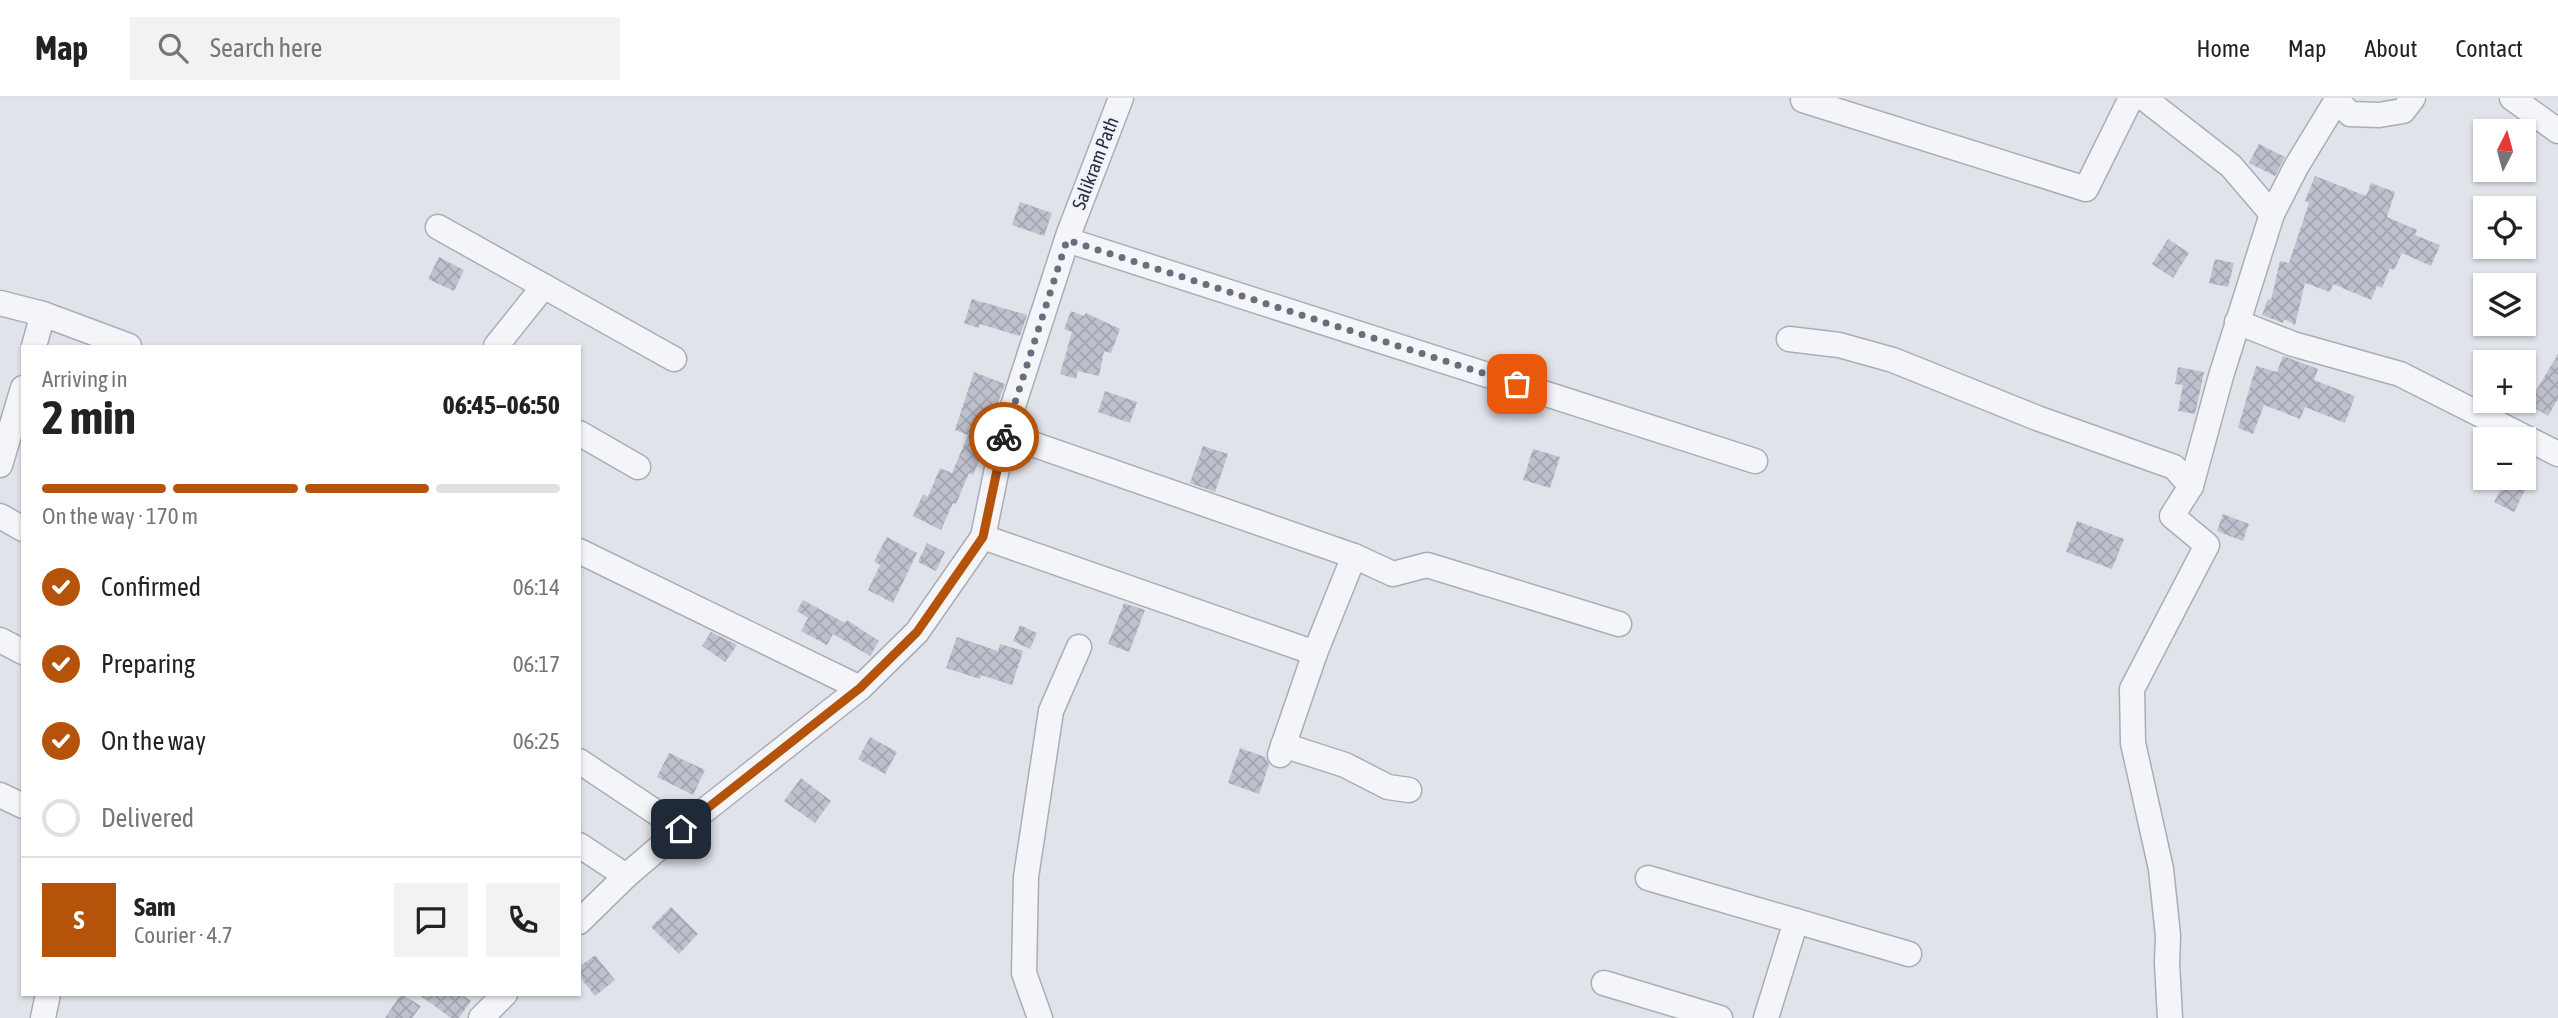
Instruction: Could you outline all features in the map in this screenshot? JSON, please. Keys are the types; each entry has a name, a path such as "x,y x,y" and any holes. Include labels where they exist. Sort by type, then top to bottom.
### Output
{"street":[{"name":"Salikram Path","path":"581,920 626,876 681,829 860,688 917,632 983,537 1004,434 1067,240 1102,142 1121,98"},
{"path":"1803,100 2086,189 2131,98"},
{"path":"2144,98 2231,166 2272,214"},
{"path":"2170,1018 2168,936 2162,883 2133,743 2132,689 2207,545 2172,516 2191,486 2272,214 2296,167 2337,99 2350,114 2379,116 2403,111 2413,98"},
{"path":"2512,98 2558,131"},
{"path":"438,227 674,359"},
{"path":"1067,240 1755,461"},
{"path":"497,345 544,286"},
{"path":"0,303 43,314 125,345"},
{"path":"34,345 43,314"},
{"path":"2238,322 2293,344 2400,374 2558,454"},
{"path":"1789,339 1839,345 1893,360 2037,418 2174,467 2191,486"},
{"path":"0,465 19,418"},
{"path":"581,434 638,467"},
{"path":"1004,434 1354,555 1393,574 1427,565 1619,624"},
{"path":"0,516 21,528"},
{"path":"983,537 1315,653"},
{"path":"581,552 860,688"},
{"path":"1354,555 1315,653 1282,750 1345,765 1388,787 1409,790"},
{"path":"0,640 21,651"},
{"path":"1040,1018 1024,973 1026,877 1051,711 1079,647"},
{"path":"581,762 681,829"},
{"path":"0,795 21,805"},
{"path":"581,846 626,876"},
{"path":"1648,878 1909,954"},
{"path":"1766,1018 1796,920"},
{"path":"1604,984 1720,1018"},
{"path":"43,1018 48,996"},
{"path":"481,1018 503,996"}],"building":[{"path":"2259,144 2285,157 2275,176 2249,163"},
{"path":"2315,176 2366,196 2371,183 2395,192 2387,217 2417,230 2415,235 2440,245 2431,266 2402,253 2394,270 2390,268 2382,288 2377,286 2371,300 2333,284 2330,292 2305,283 2295,325 2284,319 2283,323 2262,315 2268,299 2271,300 2280,261 2289,263 2309,203 2305,201"},
{"path":"1020,202 1052,213 1044,236 1012,225"},
{"path":"2168,239 2189,253 2173,278 2152,264"},
{"path":"439,257 464,270 454,291 428,279"},
{"path":"2215,259 2234,263 2228,287 2209,283"},
{"path":"972,299 1027,315 1020,336 980,324 979,328 964,323"},
{"path":"1071,311 1084,316 1086,313 1120,329 1111,353 1104,351 1099,376 1078,371 1076,379 1060,374 1072,332 1064,329"},
{"path":"2558,354 2558,399 2548,416 2536,409 2536,391"},
{"path":"2283,356 2318,369 2314,380 2355,396 2345,423 2305,407 2300,419 2264,405 2253,434 2238,428 2256,366 2277,372"},
{"path":"2178,367 2204,372 2195,414 2178,411 2183,385 2175,384"},
{"path":"974,372 1005,384 993,415 987,442 973,475 969,473 941,530 913,516 923,494 928,497 940,468 952,473 968,435 955,430"},
{"path":"1105,391 1137,402 1130,423 1098,412"},
{"path":"1203,446 1228,454 1215,492 1190,483"},
{"path":"1533,449 1560,457 1550,488 1523,480"},
{"path":"2500,490 2525,490 2514,512 2494,502"},
{"path":"2223,514 2249,524 2243,541 2217,531"},
{"path":"2077,521 2124,539 2112,569 2066,552"},
{"path":"887,537 917,553 893,603 868,590 880,565 874,561"},
{"path":"927,543 945,552 936,571 918,562"},
{"path":"803,600 845,623 847,620 879,641 870,656 833,634 827,645 801,631 808,618 797,611"},
{"path":"1124,603 1145,610 1129,652 1108,644"},
{"path":"1020,625 1037,633 1030,649 1013,641"},
{"path":"711,632 737,645 725,662 702,646"},
{"path":"957,637 998,651 1000,644 1023,651 1012,685 981,675 980,679 946,668"},
{"path":"870,737 897,752 885,774 858,759"},
{"path":"1240,748 1265,757 1269,765 1259,794 1228,783"},
{"path":"669,753 705,770 693,795 657,777"},
{"path":"801,778 831,801 815,823 784,801"},
{"path":"671,907 698,934 679,954 651,927"},
{"path":"595,955 615,980 595,996 581,978 581,966"},
{"path":"400,996 421,1006 412,1018 385,1018"},
{"path":"421,996 464,996 471,1001 459,1018 451,1018"}],"way so far":[{"path":"1004,437 1067,240 1517,384"}],"route":[{"path":"681,829 860,688 917,632 983,537 1004,437"}]}
